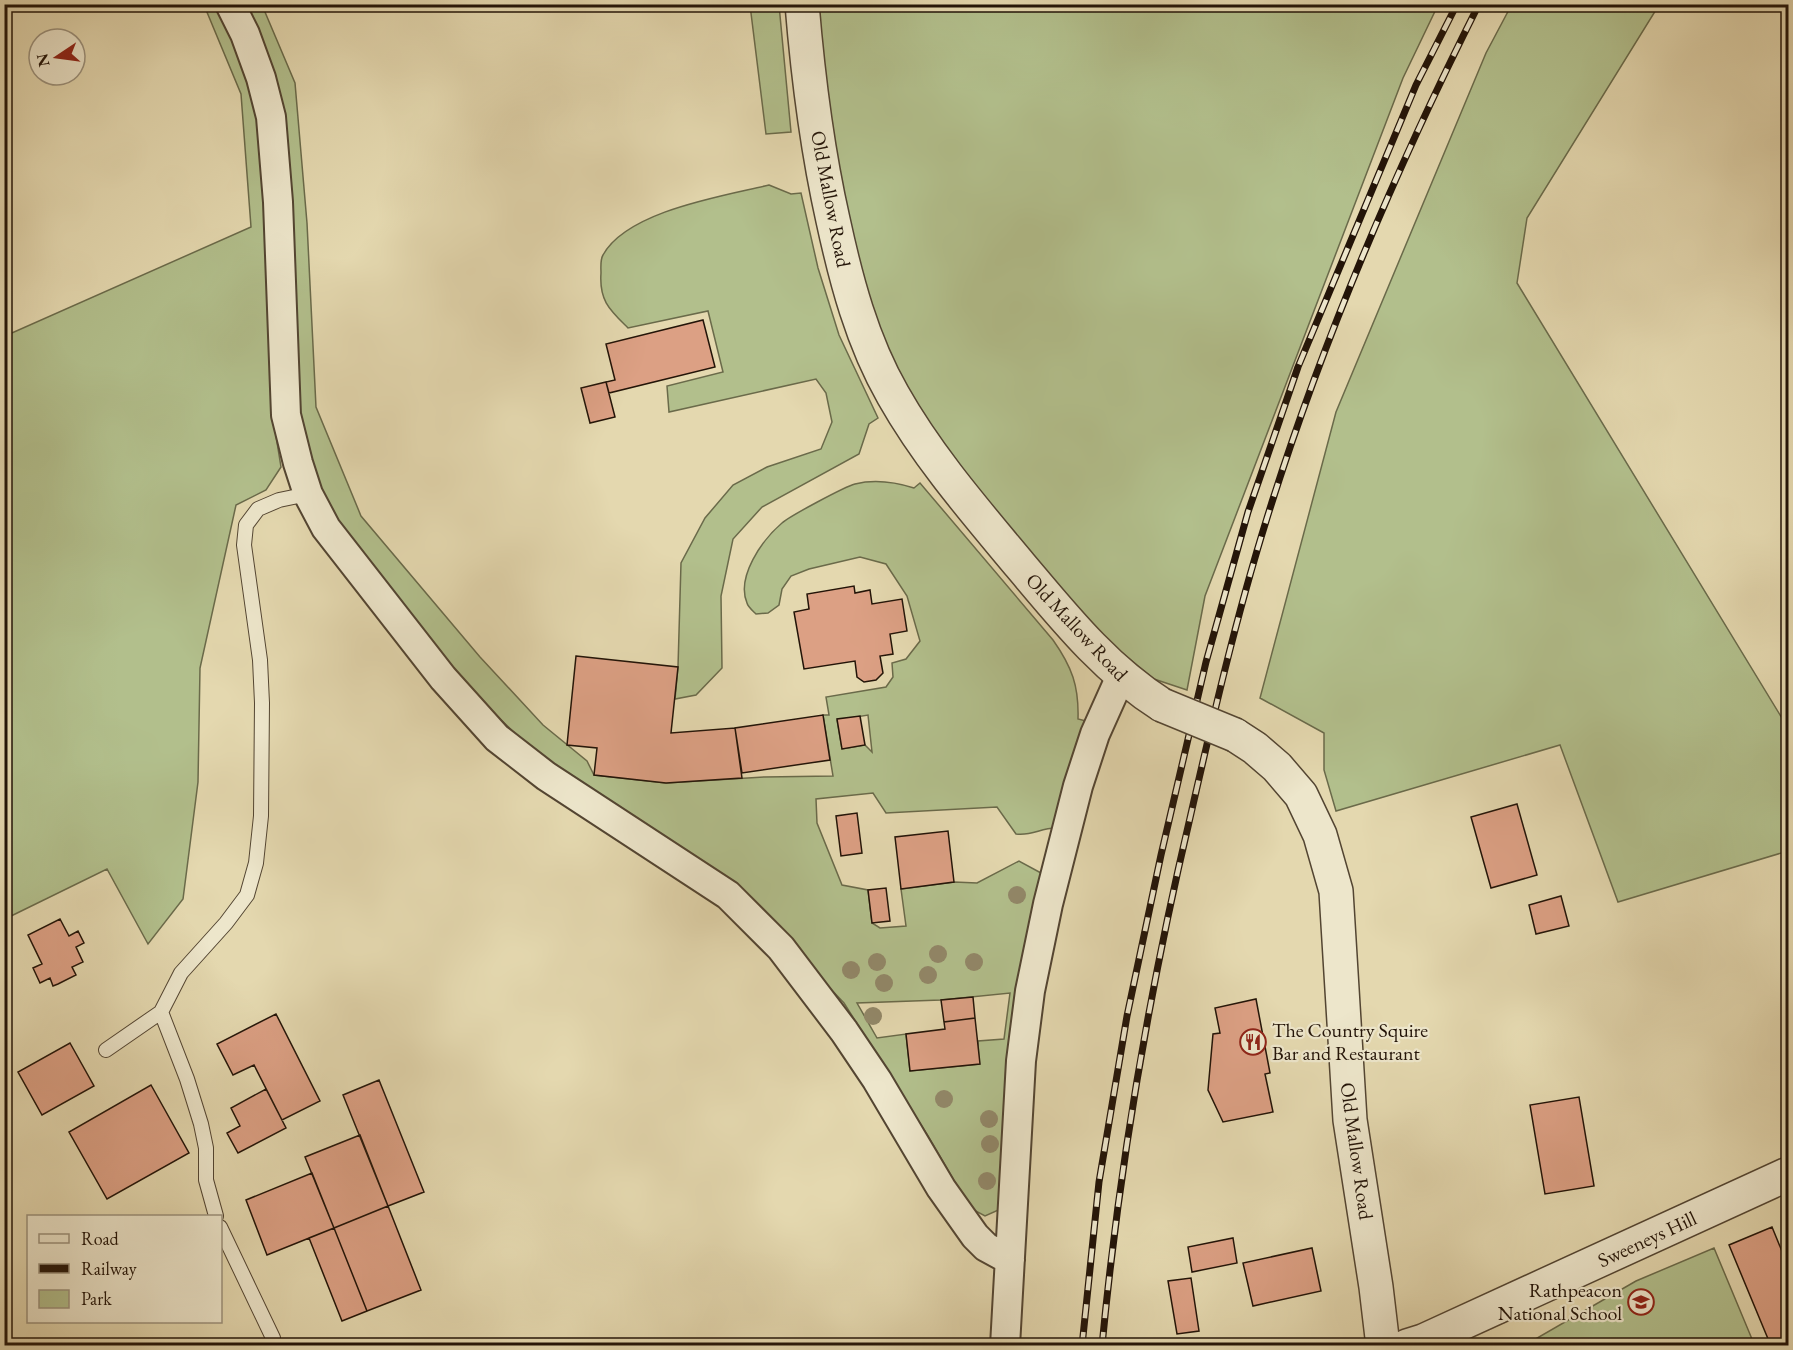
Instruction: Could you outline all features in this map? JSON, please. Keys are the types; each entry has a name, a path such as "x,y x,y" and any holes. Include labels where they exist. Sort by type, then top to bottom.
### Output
{"street":[{"path":"230,4 261,78 271,117 278,202 286,415 308,494 326,528 443,678 498,738 546,776 728,895 781,948 844,1031 877,1080 941,1188 975,1236 986,1247 1010,1260"},
{"name":"Old Mallow Road","path":"802,4 807,67 821,158 841,256 862,329 887,382 920,439 962,495 1070,624 1121,676 1162,705 1235,735 1255,748 1277,767 1301,795 1320,835 1336,891 1350,1120 1383,1346"},
{"path":"1005,1346 1021,1061 1030,991 1048,904 1078,786 1095,734 1121,676"},
{"name":"Sweeneys Hill","path":"1407,1346 1434,1336 1788,1174"}],"lane":[{"path":"106,1050 161,1012 181,973 247,896 256,863 261,816 262,703 260,660 244,545 246,525 258,509 279,500 308,494"},
{"path":"161,1012 187,1079 201,1124 206,1148 206,1180 216,1215"},
{"path":"222,1231 273,1338"}],"green space":[{"path":"1512,4 1659,5 1527,218 1517,283 1788,728 1788,851 1618,902 1560,745 1336,811 1324,770 1324,733 1260,698 1336,412 1486,53"},
{"path":"204,5 219,5 254,89 268,246 276,436 281,467 266,490 236,505 200,668 198,782 183,899 148,944 107,869 5,919 5,336 251,227 241,94"},
{"path":"238,5 262,5 295,83 307,223 316,407 361,516 480,657 543,725 587,761 594,775 666,783 764,777 833,776 823,715 829,715 826,697 886,687 893,677 892,663 906,659 920,641 907,596 886,564 860,557 809,569 791,576 782,589 779,605 768,613 756,614 748,606 745,582 759,549 774,530 795,514 855,484 885,482 914,488 920,483 1053,640 1073,677 1078,719 1086,721 1056,828 1016,834 997,807 886,813 873,793 816,799 817,823 842,885 868,890 872,923 880,928 906,926 901,889 954,882 977,883 1019,861 1041,873 1003,1208 985,1216 970,1208 928,1136 844,1003 738,892 527,745 457,677 345,535 316,483 299,421 289,253","holes":["868,715 872,752 865,745 842,749 837,720","1010,993 1004,1039 978,1041 979,1064 910,1071 906,1034 877,1038 857,1003 941,1000"]},
{"path":"750,5 779,5 791,132 766,134"},
{"path":"815,5 1438,5 1403,78 1205,596 1187,690 1154,679 1093,629 953,461 913,398 880,334 853,251 827,123"},
{"path":"769,185 791,194 801,193 818,268 839,335 878,418 869,424 859,454 762,507 733,539 721,596 722,668 696,695 675,699 681,563 705,518 733,485 767,467 821,449 832,422 826,393 816,379 669,412 667,386 723,372 708,311 628,328 611,310 604,298 601,283 601,259 615,240 654,216 703,200"},
{"name":"Rathpeacon National School","path":"1714,1248 1752,1339 1736,1346 1525,1345 1636,1281"}],"building":[{"path":"703,320 715,367 609,393 606,382 615,380 606,344"},
{"path":"606,382 615,417 590,423 581,388"},
{"path":"854,586 855,593 870,590 872,604 902,599 907,631 890,634 893,654 880,656 883,673 876,680 864,682 857,677 855,661 804,669 794,612 809,609 807,594"},
{"path":"576,656 678,667 671,733 735,728 742,778 666,783 594,775 597,748 567,745"},
{"path":"823,715 830,760 742,773 735,728"},
{"path":"860,716 865,745 842,749 837,719"},
{"path":"1517,804 1537,875 1491,888 1471,817"},
{"path":"857,813 862,853 841,856 836,816"},
{"path":"948,831 954,882 901,889 895,837"},
{"path":"886,888 890,921 872,923 868,890"},
{"path":"1561,896 1569,926 1536,934 1529,905"},
{"path":"60,919 69,936 78,931 84,943 76,947 83,962 72,967 76,975 53,986 50,978 40,983 33,968 42,964 28,935"},
{"path":"973,997 975,1018 944,1022 941,1000"},
{"path":"1256,999 1270,1073 1265,1074 1273,1112 1223,1122 1208,1090 1213,1034 1220,1033 1215,1008"},
{"path":"276,1014 320,1101 282,1120 254,1065 233,1075 217,1044"},
{"path":"975,1018 980,1064 910,1071 906,1034 945,1029 944,1022"},
{"path":"70,1043 94,1086 42,1115 18,1072"},
{"path":"379,1080 424,1192 388,1206 343,1095"},
{"path":"151,1085 189,1153 107,1199 69,1132"},
{"path":"266,1089 286,1128 238,1153 227,1133 240,1126 231,1108"},
{"path":"1579,1097 1594,1186 1545,1194 1530,1105"},
{"path":"360,1135 388,1206 334,1228 305,1157"},
{"path":"312,1173 334,1228 267,1255 246,1200"},
{"path":"388,1206 421,1290 367,1311 334,1228"},
{"path":"1772,1227 1788,1266 1788,1346 1771,1346 1729,1245"},
{"path":"334,1228 367,1311 342,1321 309,1238"},
{"path":"1233,1238 1237,1263 1192,1272 1188,1247"},
{"path":"1312,1248 1321,1291 1253,1306 1243,1263"},
{"path":"1191,1278 1199,1331 1177,1334 1168,1281"}],"railway":[{"path":"1082,1346 1099,1182 1127,1016 1161,855 1206,662 1248,512 1298,367 1416,85 1457,4"},
{"path":"1102,1346 1117,1213 1137,1080 1161,949 1245,592 1288,452 1336,321 1390,192 1479,4"}],"place":[{"name":"The Country Squire Bar and Restaurant","path":"1253,1042"},
{"name":"Rathpeacon National School","path":"1641,1302"}]}
